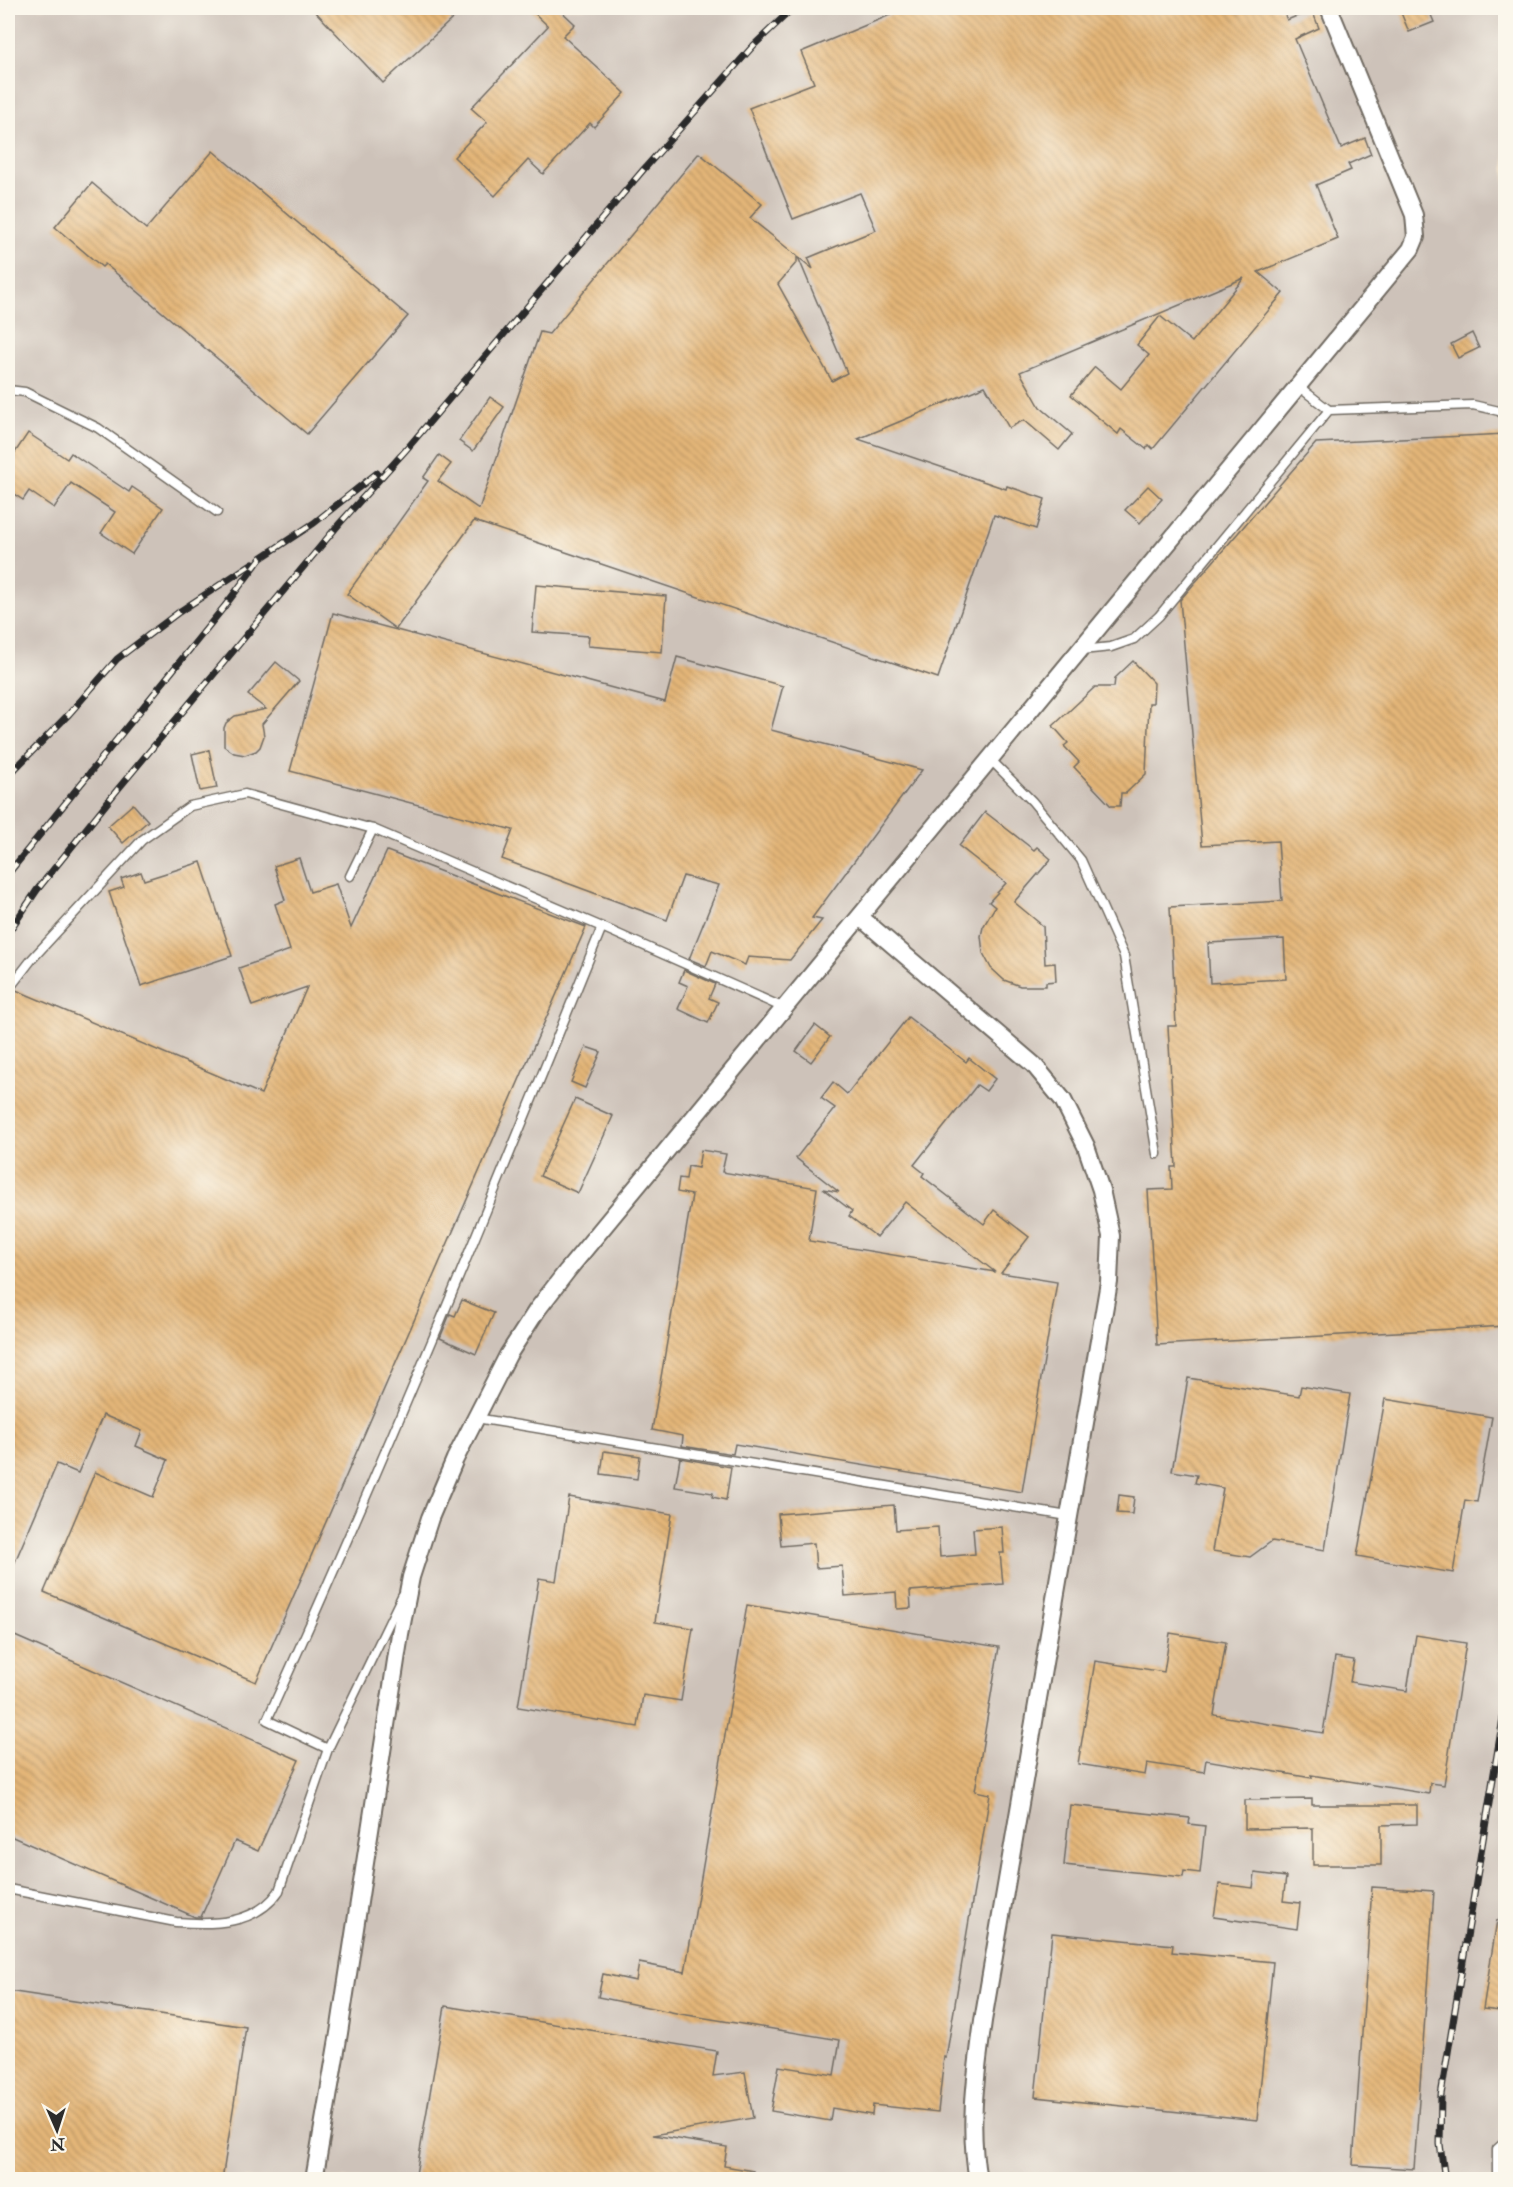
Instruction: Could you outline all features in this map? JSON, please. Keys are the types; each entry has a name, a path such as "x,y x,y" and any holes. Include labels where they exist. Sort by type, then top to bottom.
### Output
{"street":[{"path":"314,2180 400,1634 411,1577 430,1518 455,1459 508,1355 537,1310 1411,249 1416,237 1414,215 1329,8"},
{"path":"860,917 1035,1065 1063,1100 1086,1146 1101,1190 1111,1236 1109,1282 982,2020 973,2098 973,2154 978,2180"}],"lane":[{"path":"1298,386 1329,410 1473,405 1499,411 1506,416"},
{"path":"8,390 25,392 98,428 217,512"},
{"path":"1080,651 1111,647 1134,639 1159,616 1329,410"},
{"path":"990,759 1032,801 1081,860 1124,956 1157,1154"},
{"path":"8,990 32,959 142,840 190,806 245,794 373,829 784,1008"},
{"path":"350,876 373,829"},
{"path":"328,1749 267,1720 337,1566 490,1202 602,927"},
{"path":"476,1418 1068,1516"},
{"path":"8,1889 176,1922 197,1923 231,1921 254,1914 272,1901 279,1891 328,1749 411,1577"},
{"path":"1497,2180 1497,2149 1506,2141"}],"shaded area":[{"path":"8,8 1505,8 1505,2179 8,2179"}],"building":[{"path":"312,8 464,8 383,83"},
{"path":"529,8 558,8 575,24 563,36 625,93 594,127 590,123 543,174 528,160 495,196 454,157 487,122 471,108 548,26"},
{"path":"907,8 1282,8 1287,20 1312,10 1319,28 1295,39 1341,148 1365,138 1371,154 1348,164 1351,170 1316,185 1338,239 1258,272 1283,293 1153,449 1149,445 1146,449 1121,429 1118,434 1071,395 1095,367 1121,389 1149,355 1137,345 1160,316 1192,342 1244,278 1020,372 1040,407 1072,434 1059,450 1024,420 1009,428 985,386 858,439 1006,489 1007,486 1045,499 1036,529 994,515 938,678 474,521 396,629 347,594 428,481 423,478 439,455 451,464 438,481 479,509 540,332 549,334 699,153 762,204 750,218 797,256 797,262 778,284 832,381 847,373 798,257 813,269 808,258 876,230 860,193 793,219 749,108 814,83 801,52"},
{"path":"1399,8 1428,8 1434,22 1409,32"},
{"path":"213,151 408,316 307,434 105,264 102,267 55,227 92,183 146,229"},
{"path":"1472,333 1479,348 1458,358 1451,344"},
{"path":"490,397 504,407 473,451 459,441"},
{"path":"28,433 67,459 71,453 129,492 132,487 163,508 132,554 101,533 115,512 71,483 54,508 29,491 23,500 8,490 8,463"},
{"path":"1506,434 1506,1326 1157,1345 1148,1190 1172,1189 1171,1167 1176,1167 1168,1026 1176,1026 1170,907 1282,901 1278,841 1202,845 1180,600 1316,443","holes":["1284,939 1286,979 1210,983 1208,943"]},
{"path":"1148,486 1162,499 1140,523 1125,510"},
{"path":"536,585 666,596 662,652 588,646 589,636 532,632"},
{"path":"333,613 665,702 677,657 783,686 771,730 922,770 812,918 822,920 790,960 748,957 745,965 712,951 706,966 689,959 719,885 683,876 667,920 502,859 513,830 290,771"},
{"path":"1133,661 1154,683 1153,703 1149,703 1146,774 1126,793 1121,793 1120,806 1111,806 1074,767 1079,762 1064,746 1068,743 1053,726 1095,687 1114,687 1115,678"},
{"path":"276,662 299,681 262,724 264,736 260,747 245,755 234,753 224,746 226,723 235,716 266,709 248,695"},
{"path":"209,750 217,788 200,791 192,754"},
{"path":"133,804 148,821 123,843 108,826"},
{"path":"985,812 1034,850 1037,847 1051,859 1014,902 1043,926 1045,964 1055,963 1056,981 1046,982 1046,986 1020,986 1004,980 991,968 983,953 981,936 983,927 995,907 989,902 1006,883 959,846"},
{"path":"387,851 586,927 256,1682 44,1592 95,1472 153,1497 168,1460 136,1446 142,1431 103,1415 78,1473 57,1464 8,1578 8,1006 16,990 261,1094 307,987 252,1006 239,968 290,950 275,904 285,900 274,866 299,858 310,892 336,884 351,928"},
{"path":"201,862 232,956 141,986 109,892 124,887 121,879 141,872 144,880"},
{"path":"684,970 715,984 709,998 718,1002 708,1023 678,1009 688,986 679,982"},
{"path":"908,1017 966,1062 969,1058 995,1079 986,1091 977,1085 914,1165 924,1173 922,1176 984,1224 994,1210 1029,1237 1001,1273 1057,1282 1022,1492 735,1444 733,1454 682,1446 683,1436 652,1430 692,1195 677,1192 679,1178 686,1179 688,1166 698,1168 701,1150 726,1154 722,1172 817,1188 809,1241 995,1272 905,1202 877,1237 849,1216 852,1211 823,1189 839,1192 796,1158 835,1108 821,1098 833,1082 847,1094"},
{"path":"815,1025 830,1037 811,1062 796,1051"},
{"path":"586,1047 601,1052 585,1088 571,1082"},
{"path":"575,1099 613,1116 578,1193 540,1176"},
{"path":"462,1300 494,1313 476,1354 440,1338 450,1314 455,1316"},
{"path":"1188,1378 1299,1396 1301,1386 1350,1394 1325,1550 1272,1541 1250,1557 1212,1551 1223,1488 1195,1483 1197,1475 1172,1471"},
{"path":"1385,1399 1492,1417 1477,1502 1465,1500 1453,1573 1357,1556"},
{"path":"604,1451 640,1456 637,1479 601,1474"},
{"path":"680,1458 731,1467 726,1500 712,1497 713,1493 675,1487"},
{"path":"1119,1495 1134,1497 1132,1514 1117,1513"},
{"path":"569,1497 672,1514 655,1622 693,1628 681,1701 643,1695 638,1727 518,1707 539,1578 556,1581"},
{"path":"894,1505 896,1530 938,1527 940,1557 975,1554 973,1529 1002,1527 1004,1553 1000,1553 1003,1584 910,1591 911,1608 897,1609 896,1592 845,1596 842,1566 816,1568 814,1543 781,1546 778,1514"},
{"path":"747,1605 999,1647 975,1791 990,1794 946,2058 944,2057 938,2112 873,2105 872,2115 832,2108 830,2121 771,2111 779,2066 834,2075 840,2040 681,2014 598,1997 603,1974 636,1981 639,1963 685,1972"},
{"path":"8,1633 299,1760 258,1851 235,1841 201,1917 195,1917 8,1835"},
{"path":"1170,1633 1226,1642 1214,1715 1323,1733 1335,1657 1354,1660 1350,1682 1407,1691 1416,1635 1466,1643 1444,1785 1430,1783 1429,1794 1311,1775 1312,1778 1206,1760 1204,1772 1147,1763 1145,1775 1078,1764 1095,1661 1164,1672"},
{"path":"1312,1799 1312,1805 1417,1805 1417,1824 1381,1825 1381,1865 1313,1865 1313,1828 1245,1829 1245,1800"},
{"path":"1070,1805 1190,1818 1189,1824 1205,1826 1200,1873 1184,1871 1183,1877 1064,1865"},
{"path":"1255,1873 1286,1877 1283,1901 1300,1903 1297,1929 1214,1917 1219,1884 1253,1888"},
{"path":"1372,1887 1434,1891 1414,2169 1353,2165"},
{"path":"1497,1920 1506,1920 1506,1978 1500,2011 1483,2009"},
{"path":"1052,1933 1173,1945 1172,1952 1273,1962 1257,2120 1035,2097"},
{"path":"8,1991 246,2027 222,2180 8,2180"},
{"path":"445,2006 717,2051 713,2076 745,2072 753,2118 653,2135 727,2147 724,2166 753,2171 753,2180 415,2180"}],"railway":[{"path":"8,933 37,890 118,789 340,523 405,451 644,169 754,45 793,8"},
{"path":"8,874 261,558 314,523 377,473"},
{"path":"8,776 69,714 117,659 179,612 253,563"},
{"path":"1445,2180 1440,2144 1441,2095 1506,1700"}]}
